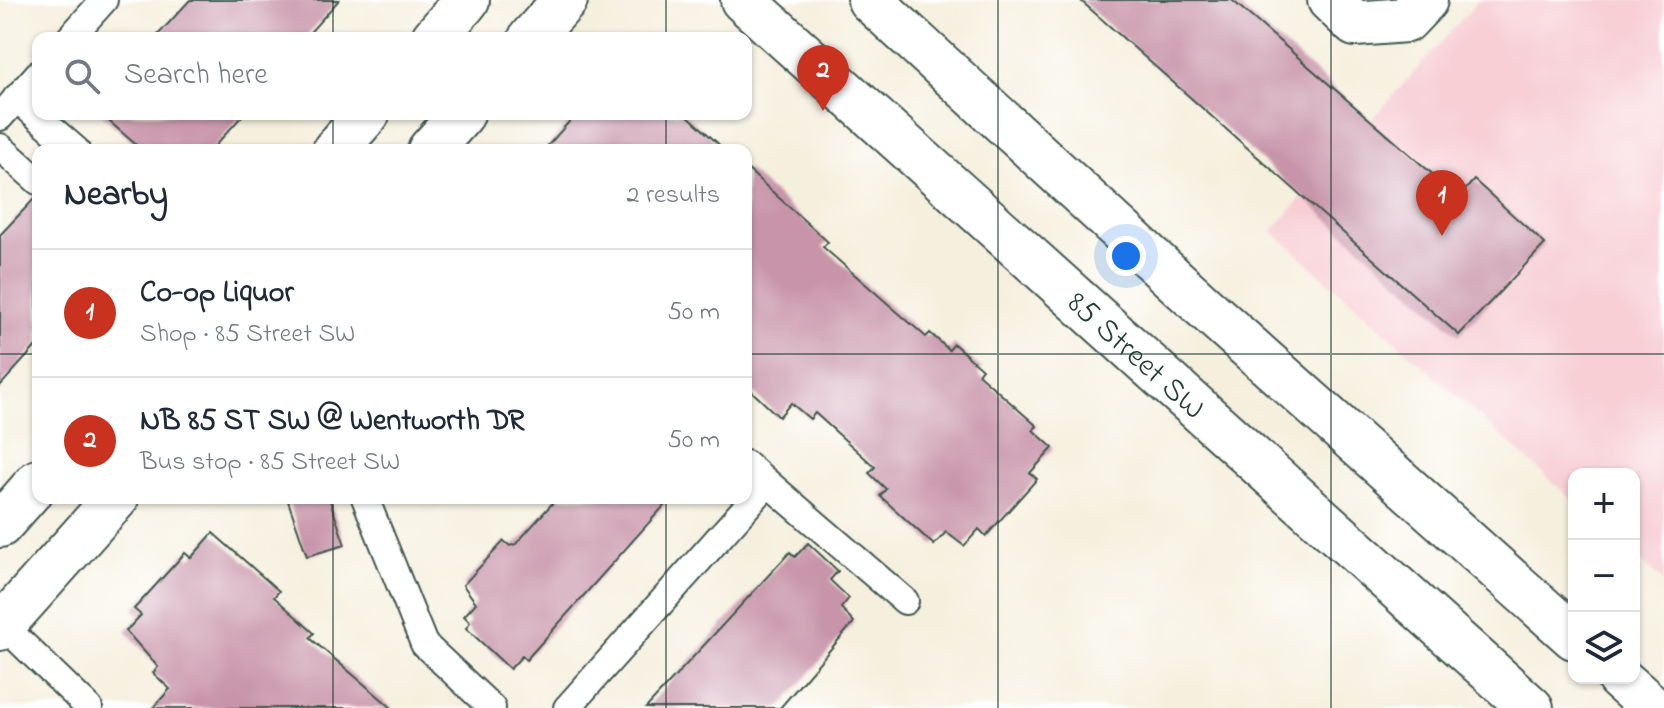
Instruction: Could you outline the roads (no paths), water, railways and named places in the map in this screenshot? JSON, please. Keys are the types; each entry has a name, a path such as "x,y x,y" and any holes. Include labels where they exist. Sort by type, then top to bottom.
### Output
{"main road":[{"path":"536,32 565,0"},
{"name":"85 Street SW","path":"743,0 1531,708"},
{"path":"870,0 1202,305 1568,632"},
{"path":"1330,0 1355,24 1406,20 1425,0"},
{"path":"439,32 465,2"},
{"path":"340,144 362,120"},
{"path":"435,144 457,120"},
{"path":"0,525 32,489"},
{"path":"2,626 111,504"},
{"path":"1626,684 1653,708"}],"lane":[{"path":"75,32 104,0"},
{"path":"32,81 8,108 66,144"},
{"path":"0,147 32,176"},
{"path":"752,470 905,601"},
{"path":"752,501 767,484"},
{"path":"367,504 424,644 492,708"},
{"path":"567,708 749,504"},
{"path":"2,626 89,708"}],"place":[{"name":"NB 85 ST SW @ Wentworth DR","path":"823,111"},
{"name":"Co-op Liquor","path":"1442,236"}]}
